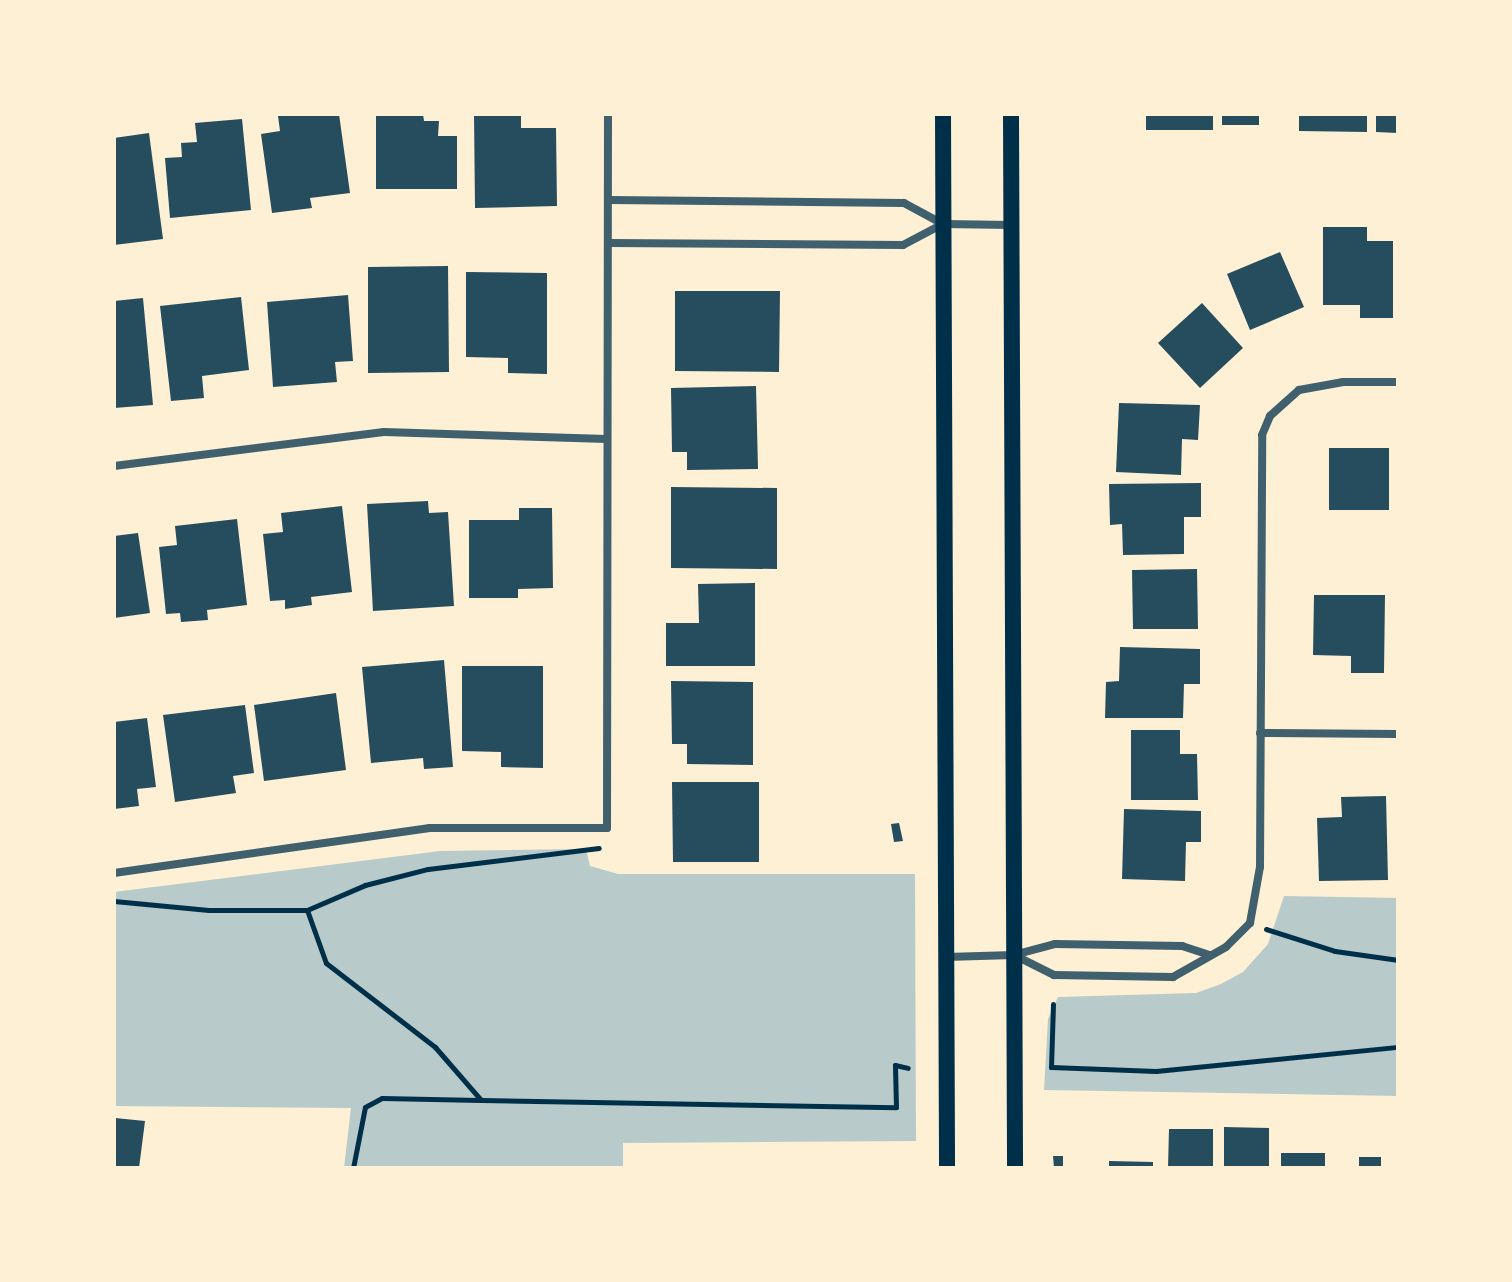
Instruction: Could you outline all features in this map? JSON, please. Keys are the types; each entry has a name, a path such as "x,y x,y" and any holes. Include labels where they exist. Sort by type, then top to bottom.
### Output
{"main road":[{"path":"943,114 947,1168"},
{"path":"1011,114 1015,1168"}],"street":[{"path":"114,873 430,828 607,828 608,114"},
{"path":"609,200 904,203 943,224 1012,225"},
{"path":"609,243 903,245 943,224"},
{"path":"1014,955 1054,975 1173,977 1210,955 1250,923 1260,886 1259,453 1270,416 1283,400 1320,385 1398,382"},
{"path":"114,466 384,432 607,439"},
{"path":"1260,733 1398,734"},
{"path":"945,957 1014,955 1055,944 1182,946 1210,955"}],"path":[{"path":"114,901 307,910 346,891 428,869 589,852 602,846 607,828"},
{"path":"307,910 326,963 435,1047 481,1100"},
{"path":"1250,923 1296,942 1398,960"},
{"path":"1053,1004 1051,1067 1156,1071 1398,1047"},
{"path":"353,1168 365,1107 382,1098 896,1107 895,1065 908,1068"}],"shaded area":[{"path":"586,849 590,866 618,874 915,874 916,1141 623,1143 623,1168 344,1168 351,1108 114,1106 114,892 440,851"},
{"path":"1284,896 1398,898 1398,1096 1044,1090 1048,1019 1058,997 1196,993 1221,984 1243,972 1268,944"}],"building":[{"path":"339,114 350,193 310,198 312,208 272,213 261,134 280,131 278,116"},
{"path":"376,114 423,114 424,121 439,121 438,136 457,136 457,189 376,189"},
{"path":"474,114 521,114 521,128 556,128 557,206 475,208"},
{"path":"1146,114 1213,114 1213,130 1146,130"},
{"path":"1222,114 1259,114 1259,125 1222,125"},
{"path":"1299,114 1367,114 1367,132 1299,131"},
{"path":"1376,114 1398,114 1398,133 1376,132"},
{"path":"242,119 251,210 170,218 165,158 182,157 181,143 197,142 195,123"},
{"path":"149,133 163,239 114,245 114,138"},
{"path":"1323,227 1367,227 1367,241 1393,241 1393,318 1360,318 1360,305 1323,305"},
{"path":"1280,252 1304,307 1250,330 1227,274"},
{"path":"448,266 449,372 368,373 368,267"},
{"path":"466,272 547,273 547,374 508,373 508,358 466,357"},
{"path":"675,291 780,291 779,372 675,371"},
{"path":"348,295 353,361 335,362 337,382 273,387 267,302"},
{"path":"241,297 249,370 202,376 204,398 171,401 160,306"},
{"path":"143,298 153,405 114,408 114,301"},
{"path":"1202,303 1243,348 1200,388 1158,343"},
{"path":"756,386 758,469 687,470 687,452 672,452 671,388"},
{"path":"1119,403 1200,405 1198,440 1182,439 1181,475 1116,472"},
{"path":"1329,448 1389,448 1389,510 1329,510"},
{"path":"1201,483 1201,517 1184,517 1184,554 1123,555 1122,524 1110,525 1109,484"},
{"path":"671,487 777,488 777,569 671,568"},
{"path":"428,501 429,513 448,512 454,606 373,611 367,504"},
{"path":"342,506 352,592 311,597 312,605 285,609 285,600 270,601 263,534 283,532 281,513"},
{"path":"519,508 552,508 553,588 518,589 518,598 469,598 469,520 519,520"},
{"path":"237,519 247,605 207,610 208,620 181,622 180,613 166,614 159,547 177,545 175,526"},
{"path":"138,533 150,613 114,618 114,536"},
{"path":"1197,569 1198,629 1133,629 1132,570"},
{"path":"755,583 755,666 666,666 666,623 699,623 698,584"},
{"path":"1314,595 1385,595 1384,673 1351,673 1351,656 1313,655"},
{"path":"1120,647 1200,649 1200,684 1184,684 1183,718 1105,718 1106,682 1119,681"},
{"path":"444,660 453,767 424,769 423,758 371,763 362,667"},
{"path":"462,666 543,666 543,768 501,767 501,752 462,751"},
{"path":"671,681 753,682 753,765 687,764 687,744 672,744"},
{"path":"336,693 346,770 264,781 254,705"},
{"path":"245,705 254,773 233,776 236,793 175,802 163,715"},
{"path":"147,718 156,787 137,789 139,806 114,809 114,722"},
{"path":"1131,730 1180,730 1180,754 1197,754 1198,800 1131,800"},
{"path":"672,782 759,782 759,862 673,862"},
{"path":"1386,796 1388,880 1319,881 1317,818 1342,817 1341,797"},
{"path":"1124,809 1201,811 1201,842 1186,842 1185,881 1122,879"},
{"path":"899,823 903,841 894,842 891,824"},
{"path":"115,1118 145,1121 139,1168 114,1168"},
{"path":"1224,1127 1269,1128 1269,1168 1224,1168"},
{"path":"1169,1129 1213,1129 1213,1168 1168,1168"},
{"path":"1281,1153 1325,1153 1325,1168 1281,1168"},
{"path":"1053,1156 1063,1156 1063,1168 1054,1168"},
{"path":"1359,1157 1381,1157 1381,1168 1359,1168"},
{"path":"1109,1161 1153,1162 1153,1168 1109,1168"}]}
